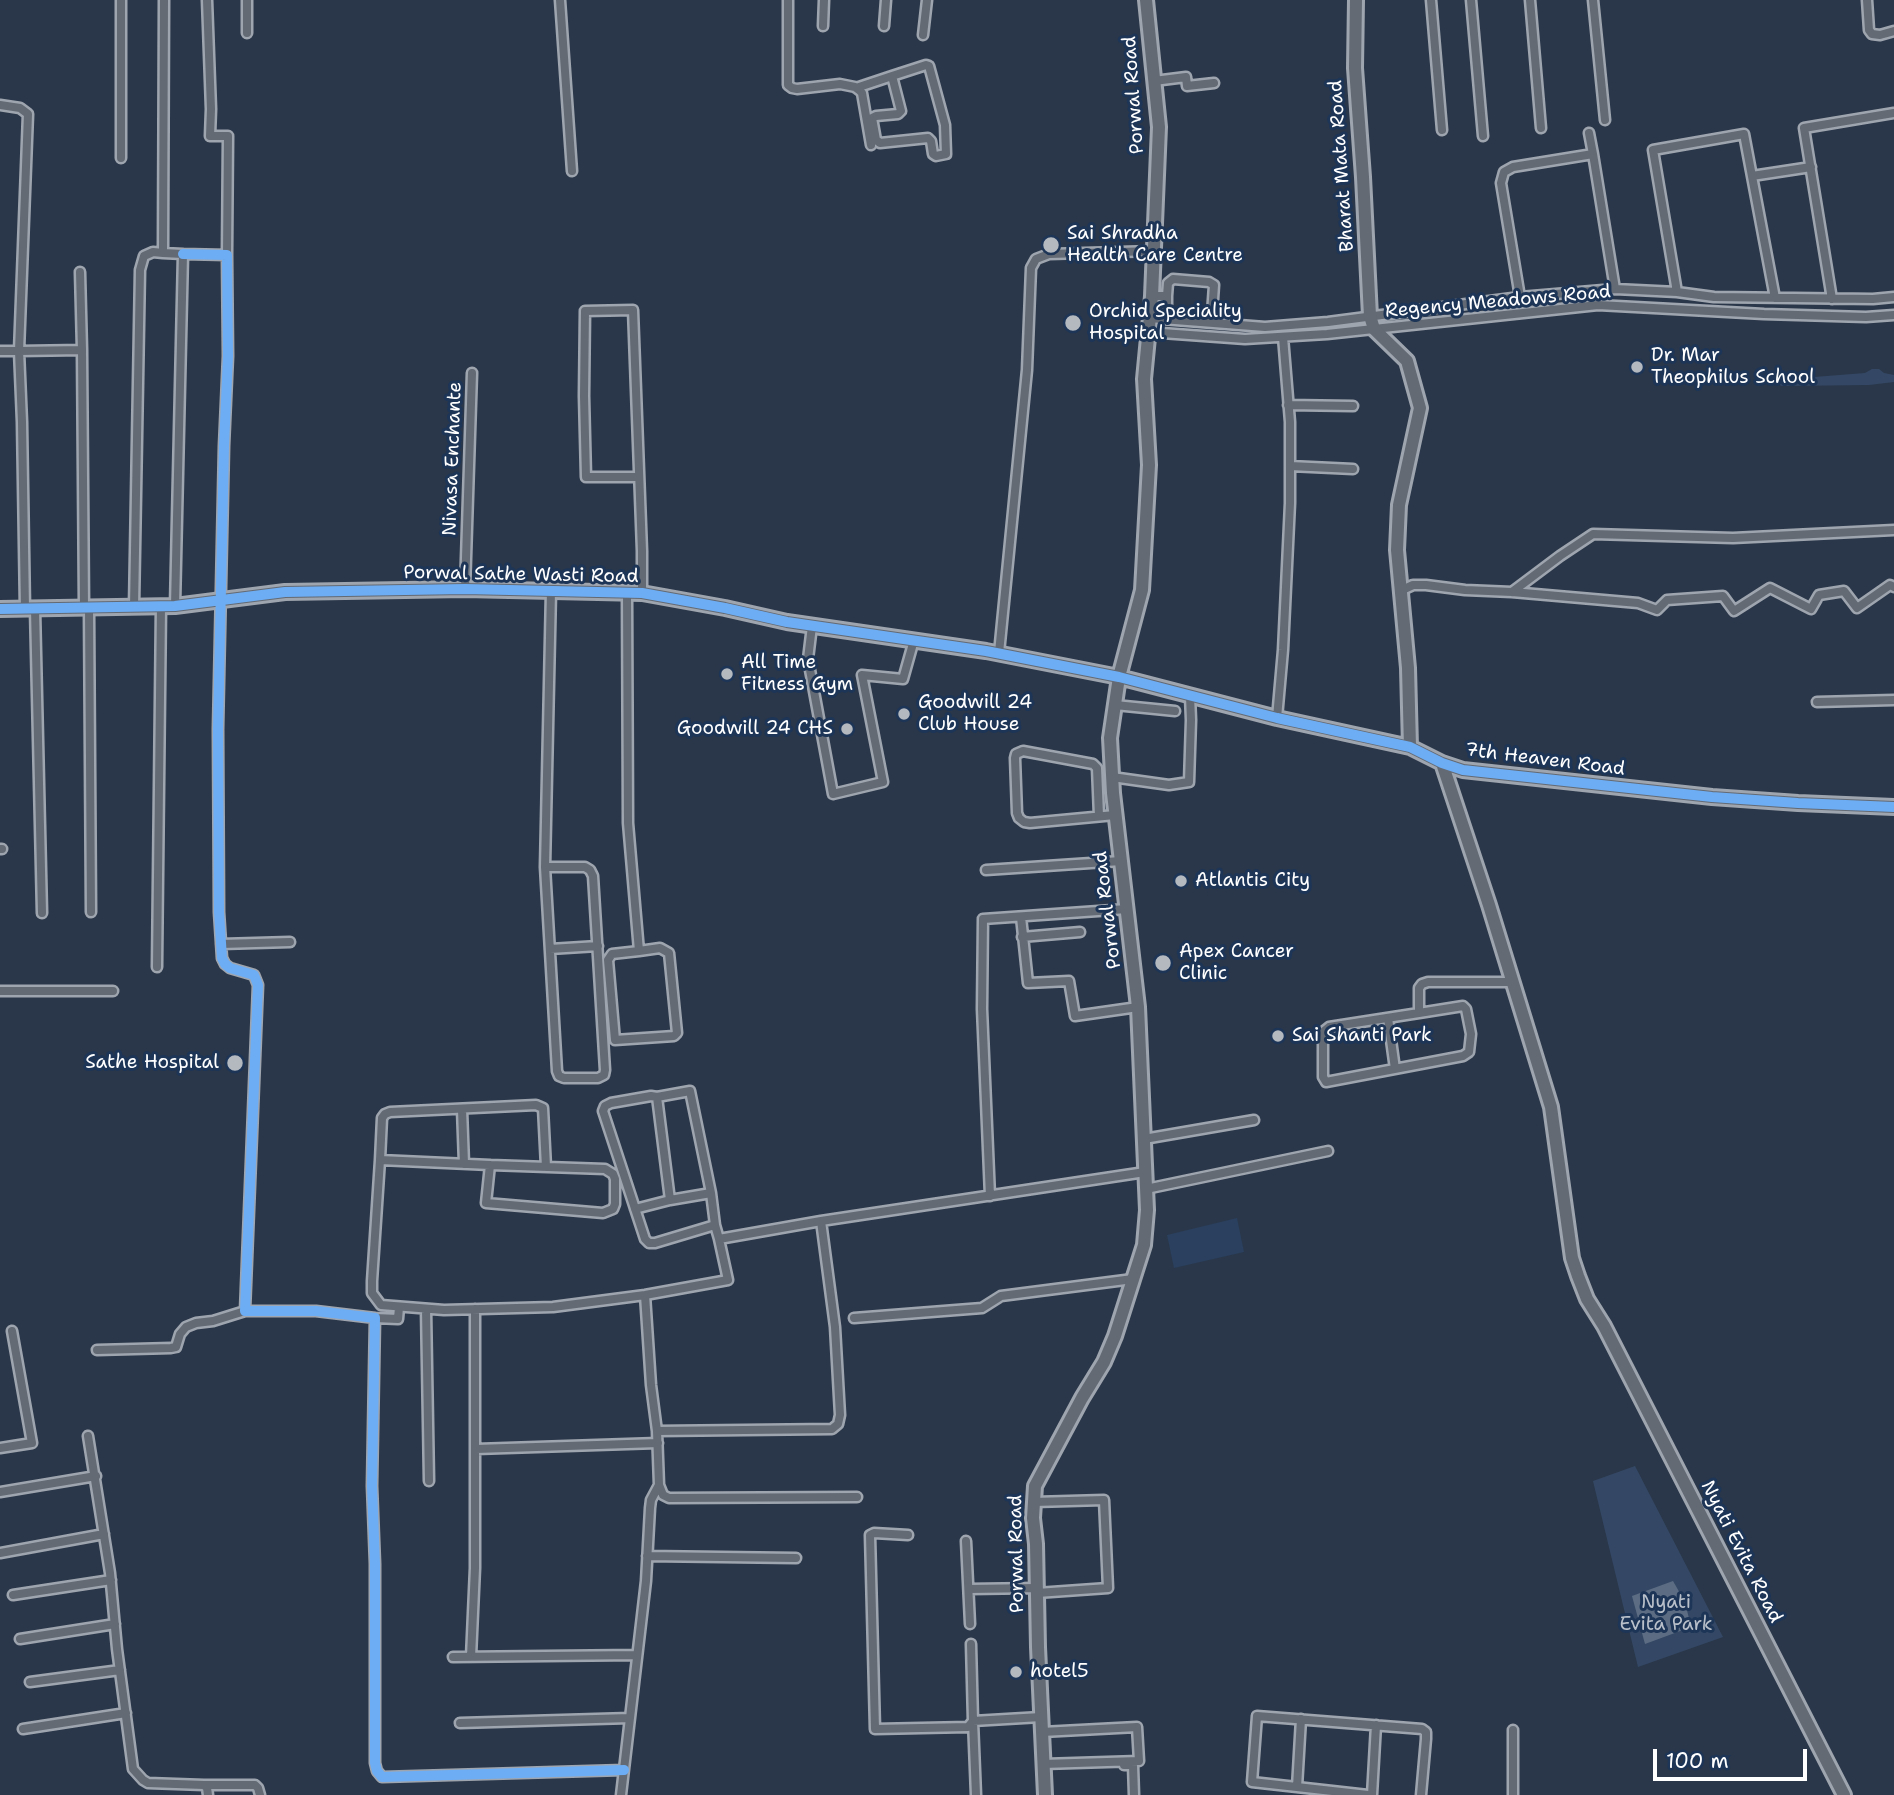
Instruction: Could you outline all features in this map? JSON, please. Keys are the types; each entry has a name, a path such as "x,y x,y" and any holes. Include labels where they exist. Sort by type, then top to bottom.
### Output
{"street":[{"path":"121,0 121,158"},
{"path":"163,253 164,0"},
{"path":"207,0 212,109 210,136 228,136 228,356 218,776 219,912 222,958 225,964 254,975 258,985 245,1311"},
{"path":"247,0 247,33"},
{"path":"560,0 572,172"},
{"path":"788,0 789,87 797,89 841,84 856,88 862,93 871,145"},
{"path":"823,26 824,0"},
{"path":"884,26 886,0"},
{"path":"923,35 927,0"},
{"name":"Porwal Road","path":"1045,1795 1033,1518 1035,1486 1104,1362 1115,1336 1144,1245 1147,1210 1138,1007 1115,815 1110,738 1119,677 1142,590 1149,465 1144,379 1152,296 1159,127 1146,0"},
{"name":"Bharat Mata Road","path":"1356,0 1355,68 1370,316 1374,329"},
{"path":"1431,0 1442,130"},
{"path":"1471,0 1483,136"},
{"path":"1530,0 1541,128"},
{"path":"1593,0 1605,120"},
{"path":"1867,0 1872,34 1894,32"},
{"path":"856,88 892,76 926,65 929,66 945,125 946,153 936,156 933,154 928,138 880,143 876,140 872,118 898,114 901,111 892,76"},
{"path":"1154,81 1186,77 1187,86 1214,83"},
{"path":"0,105 20,108 28,114 19,351 41,913"},
{"path":"1832,299 1804,128 1894,113"},
{"path":"1590,133 1615,289"},
{"path":"1677,292 1653,150 1744,134 1775,298"},
{"path":"1520,297 1501,183 1504,172 1513,167 1592,154"},
{"path":"1752,177 1811,167"},
{"path":"999,653 1027,370 1031,268 1036,259 1049,254 1154,251"},
{"path":"134,607 140,270 144,256 153,253 227,255"},
{"path":"175,606 183,254"},
{"path":"80,272 91,912"},
{"path":"1173,279 1209,282 1214,285 1212,314 1208,317 1170,314 1167,311 1167,296 1168,283 1173,279"},
{"path":"1149,318 1265,327 1328,322 1520,297 1615,289 1714,297 1894,297"},
{"path":"1152,296 1167,296"},
{"name":"Regency Meadows Road","path":"1147,332 1245,339 1283,337 1598,305 1764,314 1866,317 1894,315"},
{"path":"639,477 586,478 585,311 633,310 639,477 642,593"},
{"path":"1374,329 1407,361 1420,408 1399,505 1397,550 1408,668 1410,747"},
{"path":"1277,718 1286,603 1290,467 1283,337"},
{"path":"0,351 82,350"},
{"name":"Nivasa Enchante","path":"465,589 472,373"},
{"path":"1288,405 1353,405"},
{"path":"1290,467 1353,469"},
{"path":"1512,592 1593,534 1733,538 1894,530"},
{"path":"1400,591 1413,585 1426,584 1465,590 1638,603 1657,610 1667,600 1723,596 1734,611 1770,588 1811,609 1819,594 1844,591 1857,608 1890,584 1894,587"},
{"name":"Porwal Sathe Wasti Road","path":"0,609 175,606 285,592 465,589 627,592 812,626 999,653 1119,677"},
{"path":"545,867 585,867 593,876 605,1070 604,1075 593,1079 564,1078 559,1076 557,1071 545,867 551,590"},
{"path":"627,592 628,823 639,951"},
{"path":"157,967 161,606"},
{"path":"812,626 808,660 833,794 883,782 862,674 903,679 914,640"},
{"name":"7th Heaven Road","path":"1119,677 1277,718 1410,747 1442,764 1463,770 1713,797 1894,807"},
{"path":"1112,777 1169,785 1189,782 1190,696"},
{"path":"1816,702 1894,700"},
{"path":"1115,705 1175,711"},
{"path":"1099,816 1097,768 1093,764 1023,751 1016,754 1017,813 1024,822 1115,815"},
{"name":"Nyati Evita Road","path":"1442,764 1551,1107 1572,1258 1587,1299 1604,1326 1844,1795"},
{"path":"986,870 1121,861"},
{"path":"990,1196 982,1009 983,919 1127,909"},
{"path":"1021,917 1028,983 1069,981 1075,1016 1138,1007"},
{"path":"1023,937 1080,932"},
{"path":"221,944 290,942"},
{"path":"550,950 598,946"},
{"path":"660,948 668,953 671,959 677,1034 615,1040 608,960 612,954 639,951 660,948"},
{"path":"1419,1013 1419,988 1428,982 1513,982"},
{"path":"0,991 113,991"},
{"path":"1463,1006 1471,1034 1468,1052 1462,1056 1326,1082 1323,1077 1324,1031 1329,1027 1419,1013 1463,1006"},
{"path":"1388,1018 1395,1069"},
{"path":"546,1167 544,1112 540,1105 385,1114 382,1118 372,1293 381,1305 426,1309 553,1307 645,1295 728,1280 690,1091 611,1103 605,1106 603,1111 645,1239 649,1243 655,1243 715,1225"},
{"path":"657,1097 670,1200"},
{"path":"462,1109 464,1164"},
{"path":"1144,1139 1254,1120"},
{"path":"1146,1189 1328,1152"},
{"path":"380,1160 609,1170 615,1179 615,1204 613,1209 603,1213 486,1203 490,1165"},
{"path":"719,1239 1145,1172"},
{"path":"635,1209 711,1193"},
{"path":"657,1431 832,1429 838,1424 840,1415 835,1327 821,1221"},
{"path":"853,1318 982,1308 1001,1296 1133,1279"},
{"path":"645,1295 659,1485 663,1495 857,1497"},
{"path":"97,1350 172,1349 176,1347 180,1334 186,1327 245,1311 316,1311 398,1319 399,1307"},
{"path":"426,1309 429,1481"},
{"path":"471,1657 475,1568 475,1309"},
{"path":"375,1318 372,1486 377,1771 382,1777 624,1770"},
{"path":"0,1448 32,1443 12,1331"},
{"path":"88,1436 111,1580 133,1769 148,1783 255,1785 260,1795"},
{"path":"476,1450 658,1443"},
{"path":"0,1492 96,1476"},
{"path":"621,1795 650,1508 659,1485"},
{"path":"969,1589 1037,1591 1108,1588 1104,1500 1034,1502"},
{"path":"0,1553 104,1535"},
{"path":"908,1535 870,1535 875,1729 968,1727 973,1721 1041,1717"},
{"path":"966,1541 971,1624"},
{"path":"647,1556 796,1558"},
{"path":"13,1595 111,1580"},
{"path":"20,1639 115,1624"},
{"path":"971,1644 976,1795"},
{"path":"453,1657 637,1656"},
{"path":"30,1682 120,1670"},
{"path":"23,1729 125,1713"},
{"path":"1376,1725 1370,1795 1252,1782 1256,1716 1301,1719 1376,1725 1422,1729 1426,1732 1421,1795"},
{"path":"460,1723 630,1718"},
{"path":"1297,1787 1301,1719"},
{"path":"1042,1732 1137,1727 1139,1761 1043,1765"},
{"path":"1513,1730 1513,1795"},
{"path":"1043,1765 1133,1765 1134,1795"},
{"path":"161,1795 162,1783"},
{"path":"204,1785 208,1795"}],"shaded area":[{"path":"1237,1218 1244,1252 1174,1268 1167,1235"},
{"path":"1673,1581 1685,1602 1691,1627 1645,1644 1632,1596"}],"green space":[{"path":"1872,369 1894,375 1894,382 1869,385 1782,386 1777,384 1776,380 1865,373"},
{"name":"Nyati Evita Park","path":"1635,1466 1723,1637 1638,1667 1593,1481"}],"cycle path":[{"path":"183,254 227,255 228,356 218,729 219,912 222,958 225,964 254,975 258,985 245,1311 316,1311 375,1318 372,1486 377,1771 382,1777 624,1770"},
{"path":"0,609 175,606 285,592 465,589 642,593 787,622 986,651 1119,677 1277,718 1410,747 1463,770 1712,797 1894,807"}],"place":[{"name":"Sai Shradha Health Care Centre","path":"1051,245"},
{"name":"Orchid Speciality Hospital","path":"1073,323"},
{"name":"Dr. Mar Theophilus School","path":"1637,367"},
{"name":"All Time Fitness Gym","path":"727,674"},
{"name":"Goodwill 24 Club House","path":"904,714"},
{"name":"Goodwill 24 CHS","path":"847,729"},
{"name":"Atlantis City","path":"1181,881"},
{"name":"Apex Cancer Clinic","path":"1163,963"},
{"name":"Sai Shanti Park","path":"1278,1036"},
{"name":"Sathe Hospital","path":"235,1063"},
{"name":"hotel5","path":"1016,1672"}]}
